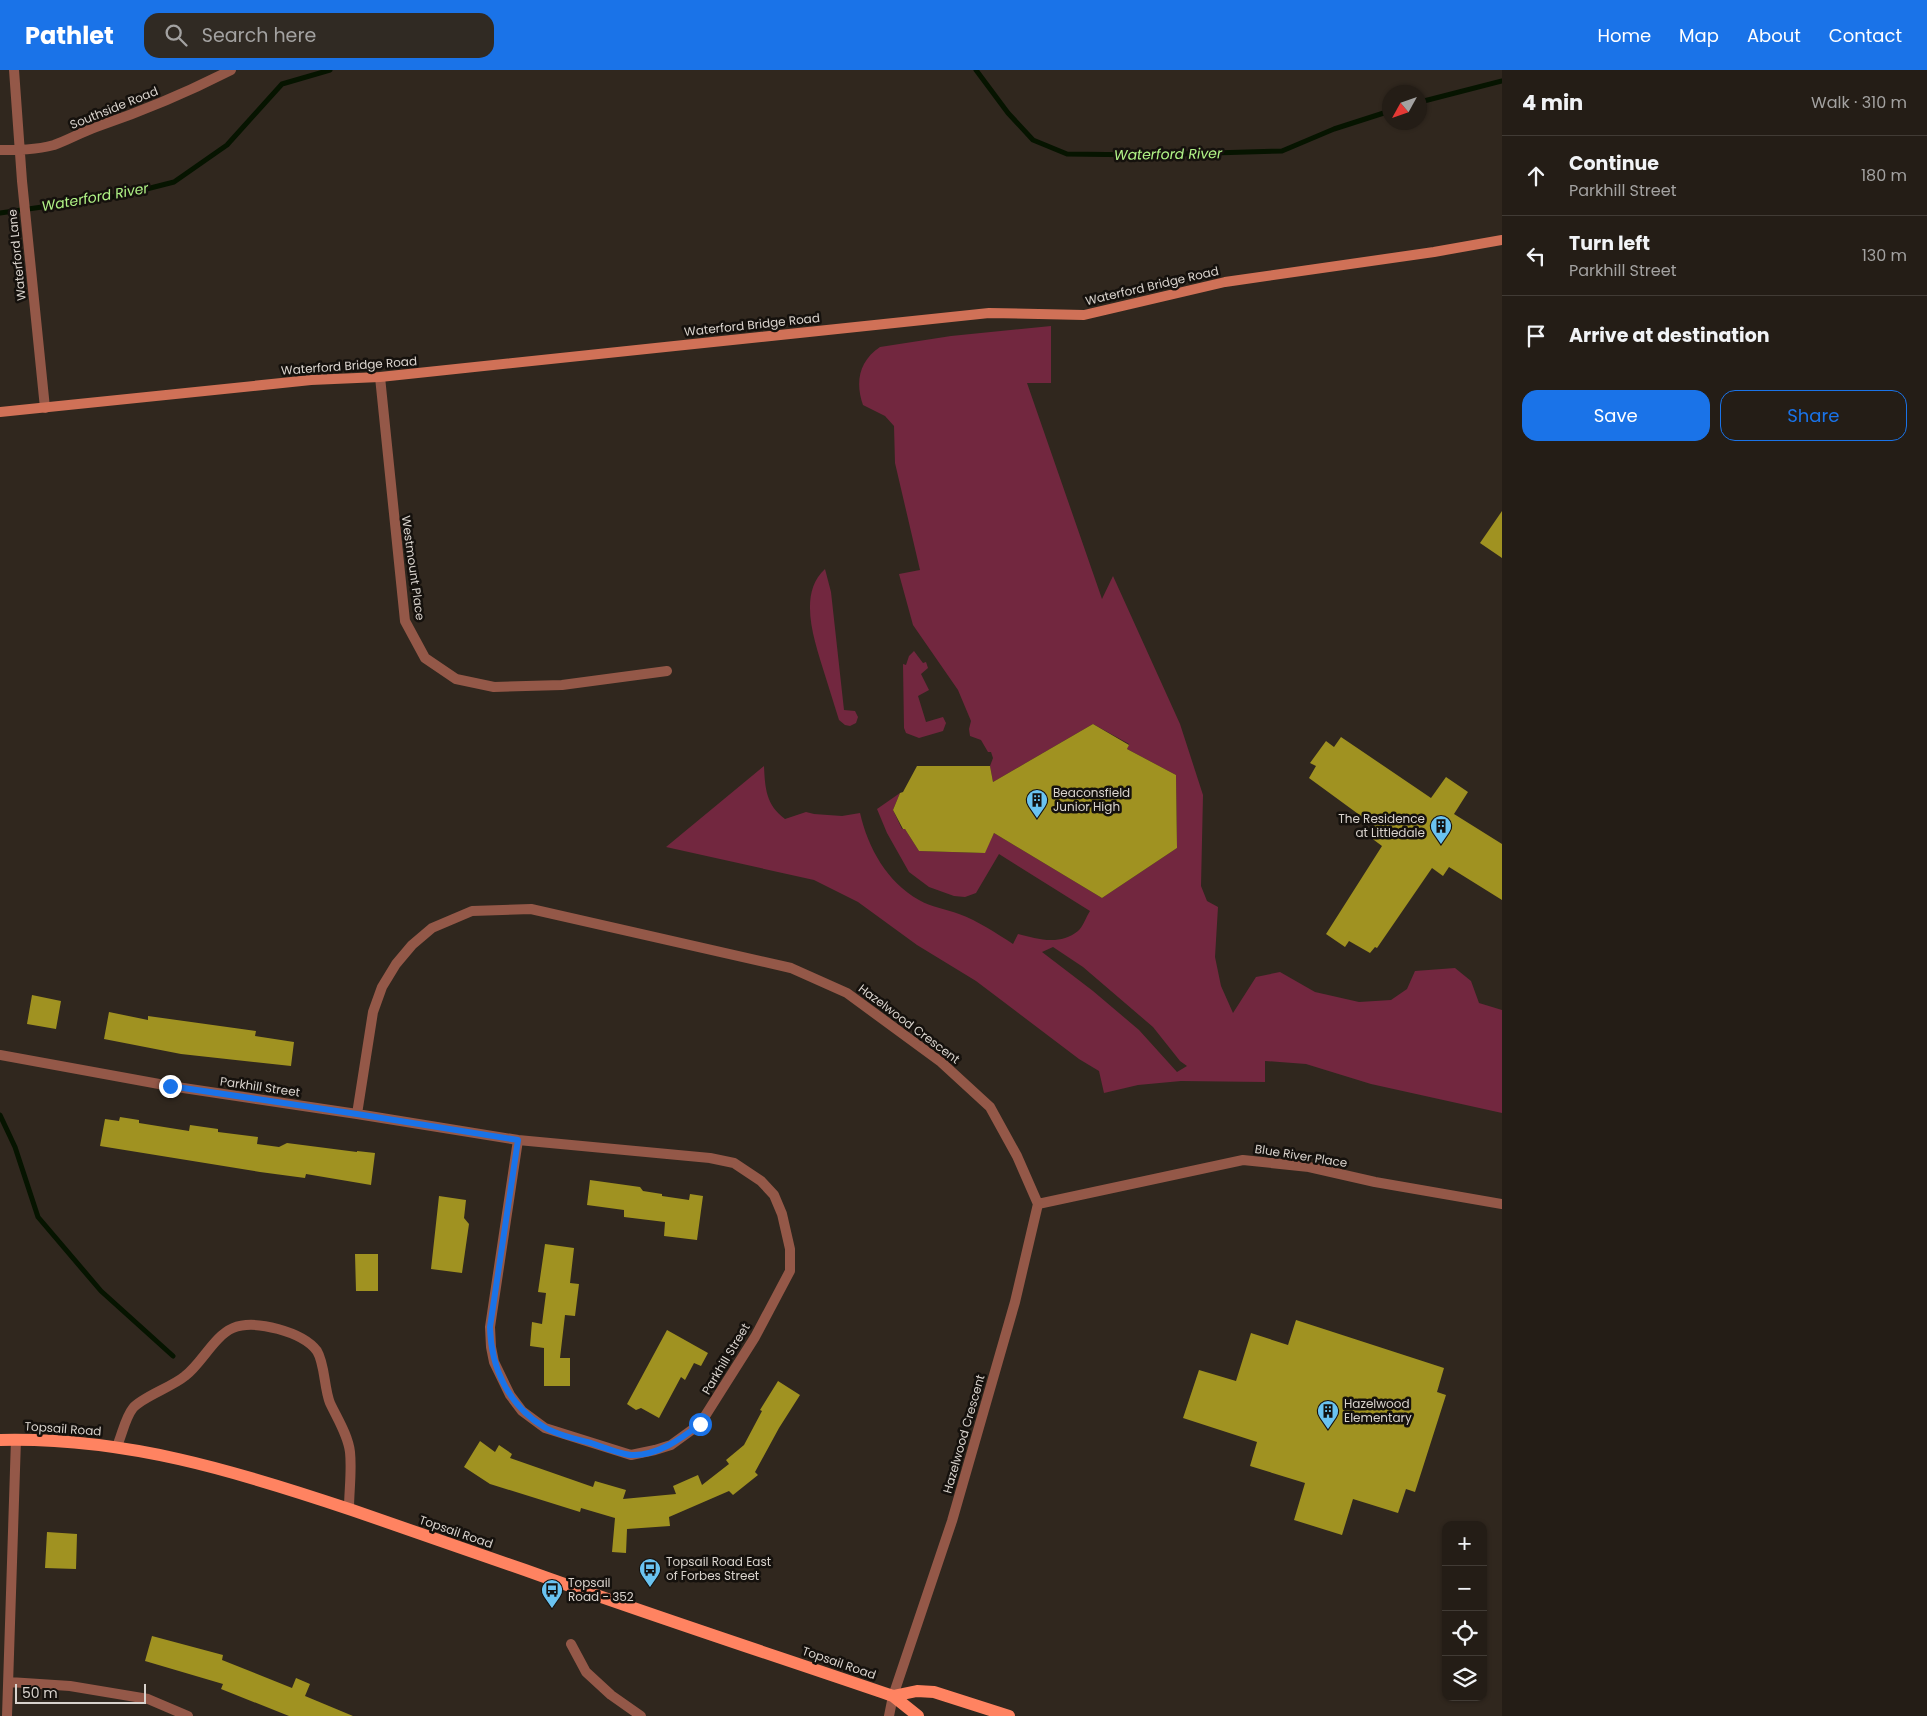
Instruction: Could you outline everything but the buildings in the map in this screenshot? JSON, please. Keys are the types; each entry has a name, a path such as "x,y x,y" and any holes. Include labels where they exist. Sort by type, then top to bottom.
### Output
{"main road":[{"name":"Waterford Bridge Road","path":"0,412 311,380 380,377 989,313 1084,315 1225,282 1434,252 1502,240"},
{"name":"Topsail Road","path":"0,1440 16,1439 117,1446 188,1460 297,1491 893,1696 918,1716"},
{"path":"893,1696 917,1691 934,1692 1009,1716"}],"street":[{"name":"Waterford Lane","path":"14,70 22,180 45,408"},
{"name":"Southside Road","path":"0,150 40,148 60,143 204,84 231,70"},
{"name":"Westmount Place","path":"380,377 406,621 426,658 456,679 494,687 562,685 667,671"},
{"name":"Hazelwood Crescent","path":"357,1114 373,1012 382,987 396,964 412,945 432,928 472,911 531,909 791,968 847,993 941,1062 990,1107 1017,1156 1038,1204 1015,1302 952,1521 893,1696 889,1716"},
{"name":"Parkhill Street","path":"4,1055 170,1086 518,1140 710,1158 734,1163 762,1181 774,1195 782,1214 790,1249 790,1271 755,1337 700,1424 671,1445 631,1455 545,1428 522,1411 501,1380 491,1347 490,1327 518,1140"},
{"name":"Blue River Place","path":"1038,1204 1243,1160 1309,1167 1375,1182 1502,1204"},
{"path":"117,1446 135,1406 185,1376 205,1356 224,1332 235,1327 247,1325 284,1331 310,1344 317,1352 321,1361 327,1395 350,1451 349,1509"},
{"path":"7,1716 16,1439"},
{"path":"571,1644 586,1672 611,1695 641,1716"},
{"path":"8,1682 70,1686 148,1699 188,1716"}],"shaded area":[{"path":"1051,326 1051,383 1027,383 1102,599 1113,576 1180,724 1203,795 1201,886 1207,901 1218,907 1215,957 1221,986 1233,1013 1256,977 1280,972 1315,992 1359,1002 1391,1000 1407,989 1415,971 1455,968 1471,981 1479,1003 1502,1010 1502,1113 1371,1084 1306,1064 1265,1061 1265,1082 1181,1081 1138,1085 1104,1093 1099,1071 1079,1059 976,981 917,945 858,902 814,880 666,847 764,766 766,789 770,802 785,819 806,812 842,816 860,813 868,839 880,863 897,884 919,900 973,920 1013,944 1018,934 1048,940 1071,936 1080,929 1090,911 999,854 976,893 965,897 954,896 929,887 909,872 887,833 877,809 900,793 893,810 902,829 905,829 919,851 984,853 994,833 1102,898 1177,848 1176,775 1127,749 1129,744 1093,724 993,782 990,766 993,758 991,752 988,752 981,740 970,736 971,721 958,690 913,625 899,574 920,570 895,463 894,426 885,416 863,405 859,380 863,365 880,347 951,336","holes":["1053,947 1083,967 1153,1027 1180,1061 1187,1066 1177,1072 1139,1030 1093,991 1042,952"]},
{"path":"825,569 831,592 844,710 855,711 858,717 856,723 850,726 845,725 839,720 813,633 810,605 812,591 817,579"},
{"path":"914,651 923,663 926,662 928,668 921,674 929,690 918,696 926,722 943,717 946,723 943,731 919,738 906,733 904,728 903,664 906,665 909,656"}],"waterway":[{"name":"Waterford River","path":"0,213 119,196 174,182 227,145 282,84 330,70"},
{"name":"Waterford River","path":"976,70 1008,113 1033,140 1067,154 1146,155 1282,151 1334,129 1382,114"},
{"name":"Waterford River","path":"1427,100 1502,81"},
{"path":"0,1115 15,1147 38,1217 101,1291 173,1356"}],"place":[{"name":"Beaconsfield Junior High","path":"1037,819"},
{"name":"The Residence at Littledale","path":"1441,845"},
{"name":"Hazelwood Elementary","path":"1328,1430"},
{"name":"Topsail Road East of Forbes Street","path":"650,1588"},
{"name":"Topsail Road - 352","path":"552,1609"}],"route":[{"path":"170,1086 518,1140 490,1327 494,1362 501,1380 510,1395 522,1411 545,1428 631,1455 671,1445 700,1424"}]}
